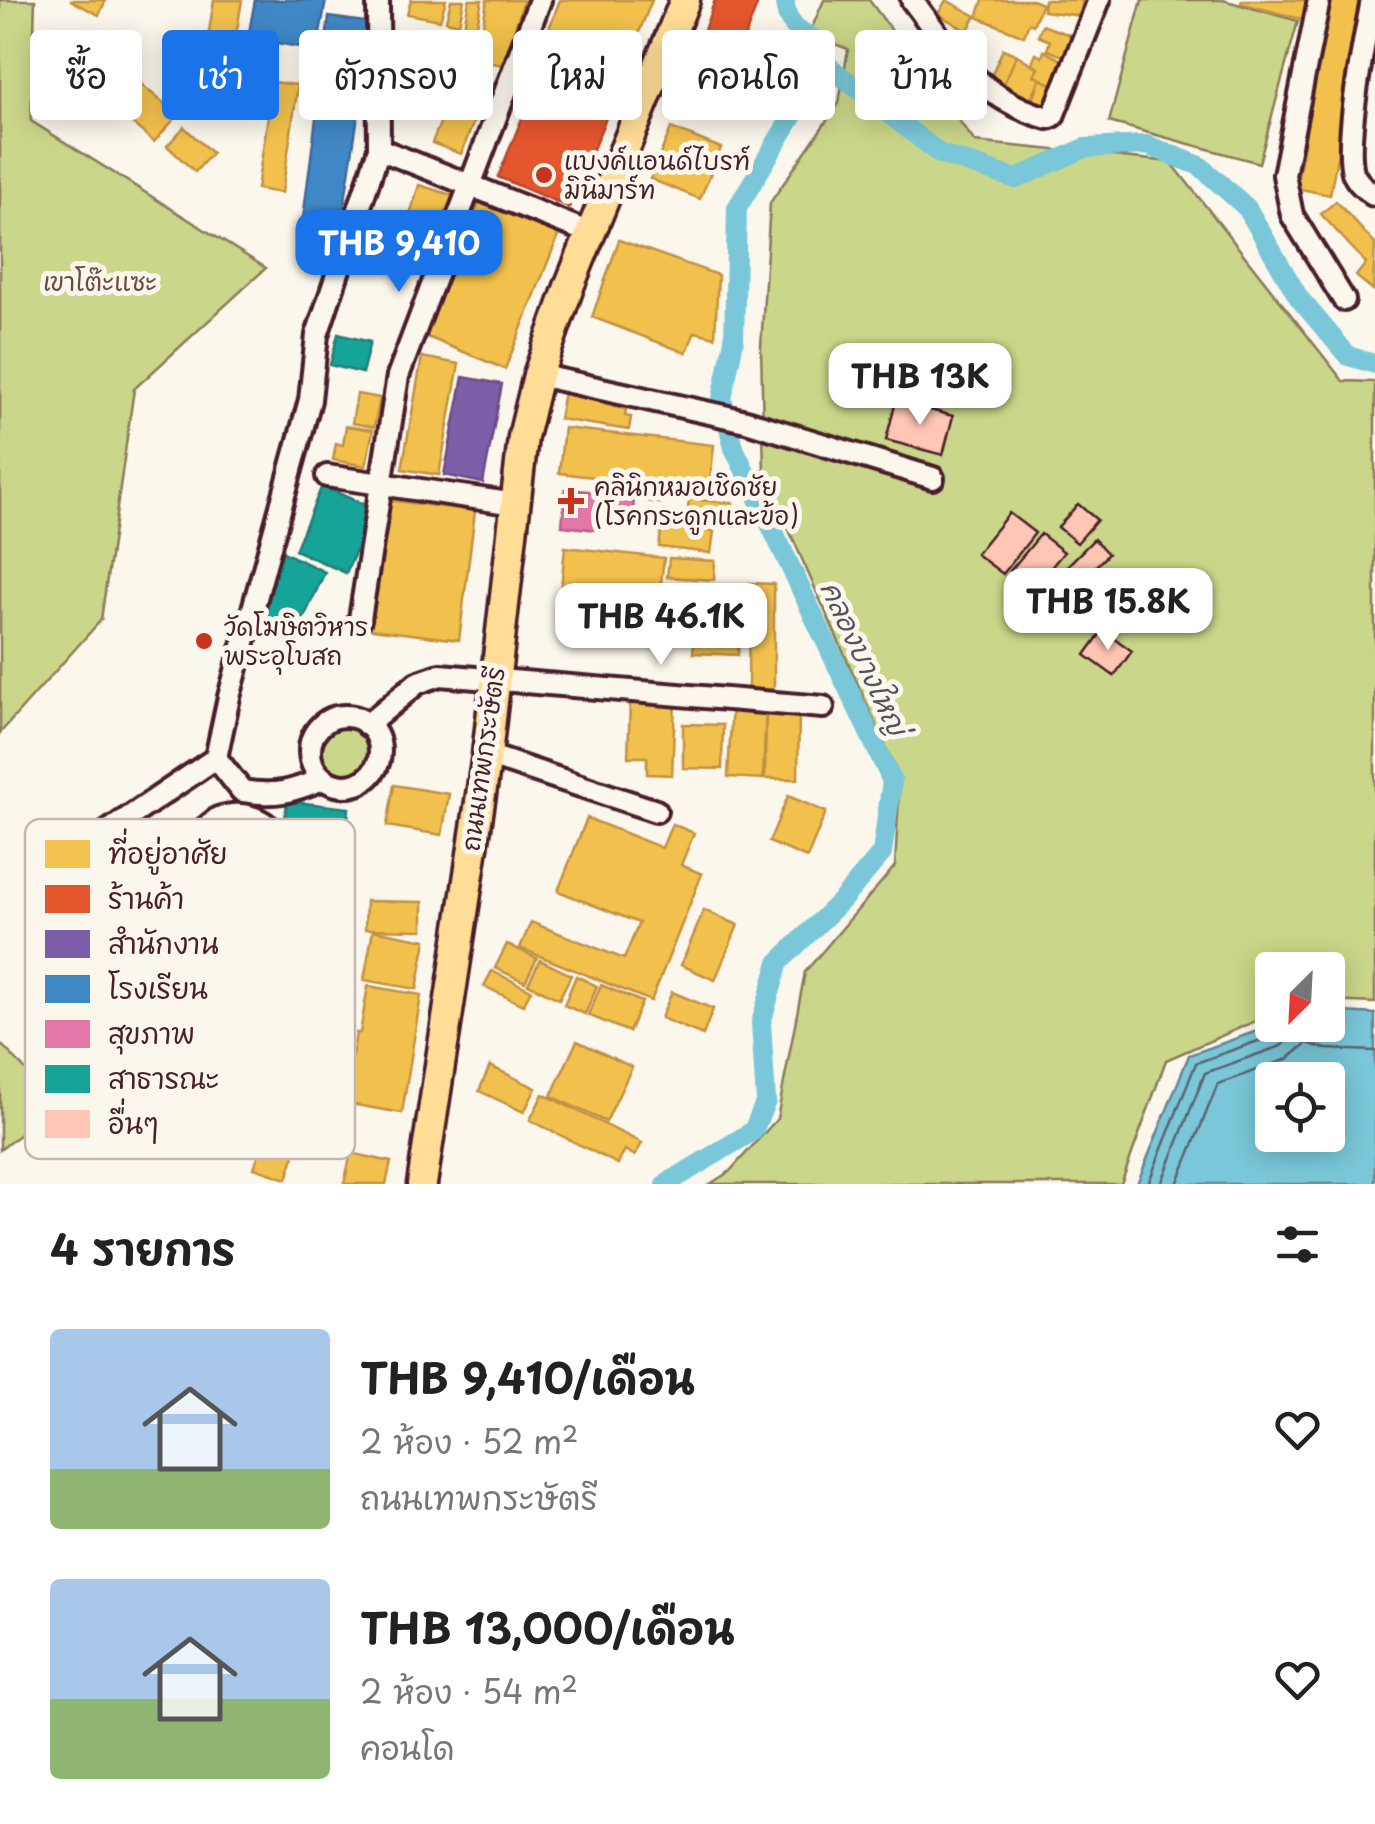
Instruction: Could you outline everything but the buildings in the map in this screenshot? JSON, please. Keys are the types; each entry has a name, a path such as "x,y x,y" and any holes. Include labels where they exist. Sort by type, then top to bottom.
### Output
{"main road":[{"name":"ถนนเทพกระษัตรี","path":"422,1184 487,755 524,437 538,375 590,234 685,0"},
{"name":"ถนนเทพกระษัตรี","path":"414,1184 429,1126"}],"street":[{"path":"126,819 216,758 229,696 310,400 317,335 379,149 378,0"},
{"path":"360,619 406,346 540,0"},
{"path":"912,0 980,85 1011,105 1048,118 1053,116 1099,0"},
{"path":"1318,0 1284,174 1292,215 1344,300"},
{"path":"1372,0 1350,144 1352,170 1358,182 1373,195"},
{"path":"379,149 590,234"},
{"path":"538,375 734,420 934,478"},
{"path":"327,476 516,504"},
{"path":"367,725 417,683 440,675 823,707"},
{"path":"351,716 367,725 378,739 380,751 372,774 351,786 339,786 324,778 310,756 313,735 338,717 351,716"},
{"path":"487,755 656,811"},
{"path":"216,758 242,791 268,796 324,778"},
{"path":"217,819 232,814 259,819"}],"green space":[{"name":"เขาโต๊ะแซะ","path":"0,0 35,0 34,30 30,30 30,120 266,268 134,389 101,620 0,733"},
{"path":"824,0 869,0 891,30 855,30 855,120 959,120 975,142 1171,162 1343,381 1375,382 1375,1003 1345,1002 1345,952 1255,952 1255,1021 1166,1060 1121,1184 710,1184 729,1172 777,1119 805,972 895,866 900,779 764,474 761,346 770,203 827,120 835,120 848,49 835,44 835,30 811,30"},
{"path":"1142,0 1223,0 1298,21 1259,163 1109,122"},
{"path":"343,725 361,733 369,751 361,769 343,777 325,769 317,751 325,733"},
{"path":"0,1043 25,1069 25,1130 0,1150"}],"water":[{"path":"1345,1012 1375,1014 1375,1184 1137,1184 1189,1055 1255,1032 1255,1042 1345,1042"}],"waterway":[{"name":"คลองบางใหญ่","path":"666,1184 753,1131 766,1101 761,1023 779,962 842,900 882,853 892,781 734,448 722,399 734,340 737,208 827,65 821,43 791,22 785,0"},
{"path":"835,71 940,154 1016,179 1085,148 1147,145 1200,166 1247,208 1299,298 1348,356 1375,364"}],"place":[{"name":"แบงค์แอนด์ไบรท์ มินิมาร์ท","path":"544,175"},
{"name":"คลินิกหมอเชิดชัย (โรคกระดูกและข้อ)","path":"571,501"},
{"name":"วัดโฆษิตวิหาร พระอุโบสถ","path":"204,641"}]}
